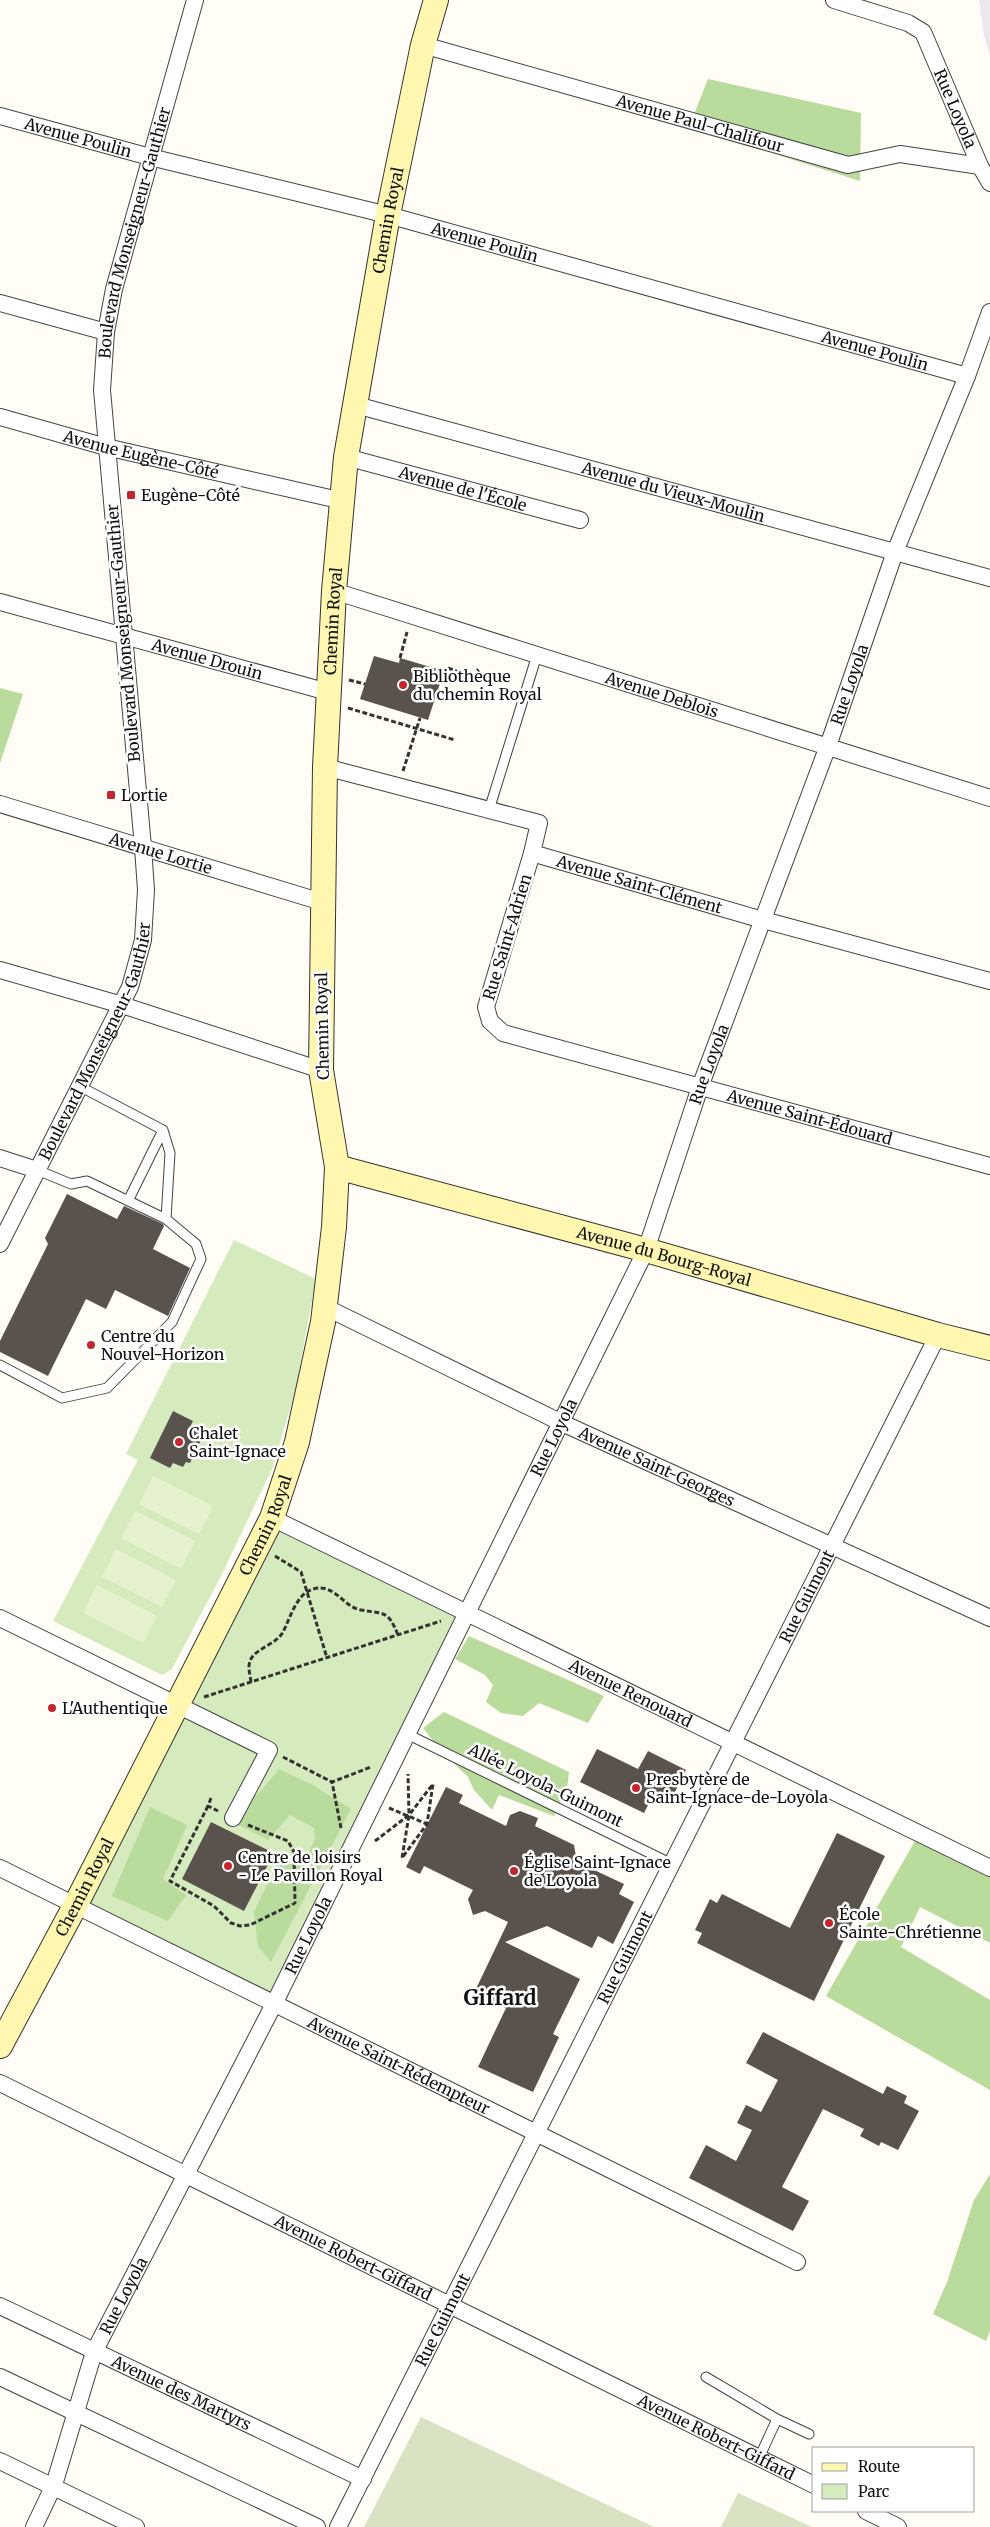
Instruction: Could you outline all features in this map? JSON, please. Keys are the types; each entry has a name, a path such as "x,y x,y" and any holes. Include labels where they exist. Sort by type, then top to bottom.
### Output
{"main road":[{"name":"Chemin Royal","path":"0,2046 75,1906 272,1518 297,1442 325,1306 334,1226 337,1167 321,1070 322,902 328,697 334,591 346,457 388,215 422,45 436,0"},
{"name":"Avenue du Bourg-Royal","path":"337,1167 646,1250 938,1335 990,1348"}],"street":[{"name":"Boulevard Monseigneur-Gauthier","path":"0,1244 122,1005 130,987 142,940 146,890 143,847 122,635 102,390 106,332 114,290 195,0"},
{"name":"Rue Loyola","path":"834,0 908,23 923,32 980,166 990,183"},
{"name":"Avenue Paul-Chalifour","path":"422,45 848,165 900,154 980,166"},
{"name":"Avenue Poulin","path":"0,116 150,157 388,215 967,376"},
{"path":"0,303 106,332"},
{"name":"Rue Loyola","path":"34,2527 54,2486 94,2352 274,2004 646,1250 700,1087 828,746 895,552 967,376 990,312"},
{"name":"Avenue du Vieux-Moulin","path":"356,405 990,578"},
{"name":"Avenue Eugène-Côté","path":"0,417 106,447 343,501"},
{"name":"Avenue de l'École","path":"346,457 580,520"},
{"name":"Avenue Deblois","path":"334,591 990,798"},
{"name":"Avenue Drouin","path":"0,602 122,635 328,697"},
{"path":"325,766 539,823 532,853"},
{"name":"Avenue Lortie","path":"0,804 322,902"},
{"name":"Avenue Saint-Clément","path":"532,853 764,920 990,981"},
{"name":"Rue Saint-Adrien","path":"490,1021 486,1007 532,853"},
{"path":"0,970 122,1005 321,1070"},
{"name":"Avenue Saint-Édouard","path":"490,1021 503,1033 990,1166"},
{"path":"0,1158 37,1170"},
{"name":"Avenue Saint-Georges","path":"325,1306 560,1422 990,1618"},
{"name":"Rue Guimont","path":"338,2527 938,1335"},
{"name":"Avenue Renouard","path":"272,1518 990,1868"},
{"path":"0,1618 269,1750 233,1818"},
{"name":"Avenue Saint-Rédempteur","path":"0,1868 797,2262"},
{"name":"Avenue Robert-Giffard","path":"0,2083 812,2484"},
{"name":"Avenue des Martyrs","path":"0,2306 363,2479"},
{"path":"0,2377 316,2527"},
{"path":"0,2461 136,2527"},
{"path":"868,2512 898,2527"}],"lane":[{"path":"489,810 537,655"},
{"path":"81,1087 163,1130 170,1153 166,1219"},
{"path":"128,1201 163,1130"},
{"path":"0,1364 62,1398 107,1388 172,1322 201,1259 196,1244 166,1219 87,1181 71,1184 37,1170"},
{"name":"Allée Loyola-Guimont","path":"407,1734 672,1864"},
{"path":"706,2377 809,2434"},
{"path":"759,2458 778,2418"}],"path":[{"path":"400,658 411,616"},
{"path":"448,668 475,678"},
{"path":"328,697 417,729 455,740"},
{"path":"398,786 420,718"},
{"path":"257,1548 287,1562 300,1572 327,1658"},
{"path":"251,1682 248,1665 253,1656 282,1635 300,1599 312,1589 328,1588 359,1610 384,1612 392,1620 398,1635"},
{"path":"178,1706 466,1613"},
{"path":"269,1750 332,1782 395,1758"},
{"path":"408,1770 409,1815 402,1858 427,1824 433,1784 409,1815"},
{"path":"332,1782 346,1857"},
{"path":"208,1806 288,1841 294,1852 295,1903 250,1925 240,1926 231,1923 214,1906 170,1881 208,1806 210,1798"},
{"path":"373,1802 409,1815 427,1824"}],"shaded area":[{"path":"979,0 990,0 990,56 984,36"}],"green space":[{"path":"708,79 861,113 860,181 689,127"},
{"path":"0,688 23,694 0,763"},
{"path":"234,1240 316,1279 295,1392 272,1469 222,1574 172,1669 162,1675 53,1621 138,1460 126,1454"},
{"path":"153,1476 213,1506 199,1534 139,1504"},
{"path":"135,1511 195,1541 181,1569 121,1538"},
{"path":"272,1518 466,1613 274,2004 75,1906"},
{"path":"116,1549 176,1580 162,1607 102,1577"},
{"path":"97,1585 157,1616 143,1643 83,1613"},
{"path":"469,1636 604,1696 588,1723 539,1703 523,1716 501,1713 486,1702 493,1685 485,1675 455,1659"},
{"path":"444,1712 569,1772 567,1789 554,1816 499,1795 492,1810 474,1790 468,1777 441,1751 423,1728"},
{"path":"279,1769 313,1785 351,1809 271,1962 258,1946 254,1912 277,1864 293,1864 305,1860 315,1839 314,1828 290,1815 268,1840 237,1824 245,1802 260,1792"},
{"path":"150,1807 187,1825 163,1879 186,1895 168,1921 112,1896"},
{"path":"919,1834 990,1874 990,1943 920,1907 901,1947 990,2000 990,2090 826,1996"},
{"path":"990,2174 990,2331 986,2341 933,2314 947,2282 974,2200"},
{"path":"421,2417 654,2527 364,2527"},
{"path":"738,2493 812,2527 721,2527"}],"building":[{"path":"374,656 399,663 400,658 444,671 428,720 360,699"},
{"name":"Centre du Nouvel-Horizon","path":"67,1194 117,1219 124,1206 163,1224 164,1226 153,1249 190,1268 168,1316 115,1290 106,1309 86,1299 48,1376 0,1352 0,1341 48,1244 45,1238"},
{"path":"173,1411 193,1421 190,1427 204,1434 190,1463 186,1462 183,1467 173,1463 170,1468 150,1458"},
{"name":"Presbytère de Saint-Ignace-de-Loyola","path":"597,1749 638,1769 648,1751 686,1770 669,1804 653,1795 644,1813 580,1782"},
{"name":"Église Saint-Ignace de Loyola","path":"446,1787 463,1795 459,1803 506,1826 510,1815 520,1811 538,1818 535,1826 574,1845 577,1862 624,1884 619,1894 634,1902 613,1944 598,1936 592,1948 547,1926 505,1942 580,1979 553,2034 559,2037 533,2092 478,2067 506,2008 474,1993 508,1922 485,1911 473,1915 468,1899 473,1890 424,1866 420,1874 406,1867"},
{"name":"Centre de loisirs - Le Pavillon Royal","path":"211,1822 274,1853 244,1911 182,1879"},
{"path":"837,1833 885,1856 814,2001 697,1943 702,1933 695,1930 710,1899 717,1903 722,1894 790,1928"},
{"path":"763,2032 883,2094 887,2086 907,2096 904,2103 919,2111 898,2150 881,2142 879,2146 860,2136 864,2129 823,2109 782,2187 809,2201 793,2231 689,2178 706,2145 736,2161 752,2130 737,2123 746,2105 761,2112 778,2080 746,2063"}],"place":[{"name":"Eugène-Côté","path":"131,495"},
{"name":"Bibliothèque du chemin Royal","path":"403,685"},
{"name":"Lortie","path":"111,795"},
{"name":"Centre du Nouvel-Horizon","path":"91,1345"},
{"name":"Chalet Saint-Ignace","path":"179,1442"},
{"name":"L'Authentique","path":"52,1708"},
{"name":"Presbytère de Saint-Ignace-de-Loyola","path":"636,1788"},
{"name":"Centre de loisirs - Le Pavillon Royal","path":"228,1866"},
{"name":"Église Saint-Ignace de Loyola","path":"514,1871"},
{"name":"École Sainte-Chrétienne","path":"829,1923"}],"district":[{"name":"Giffard","path":"500,1998"}]}
